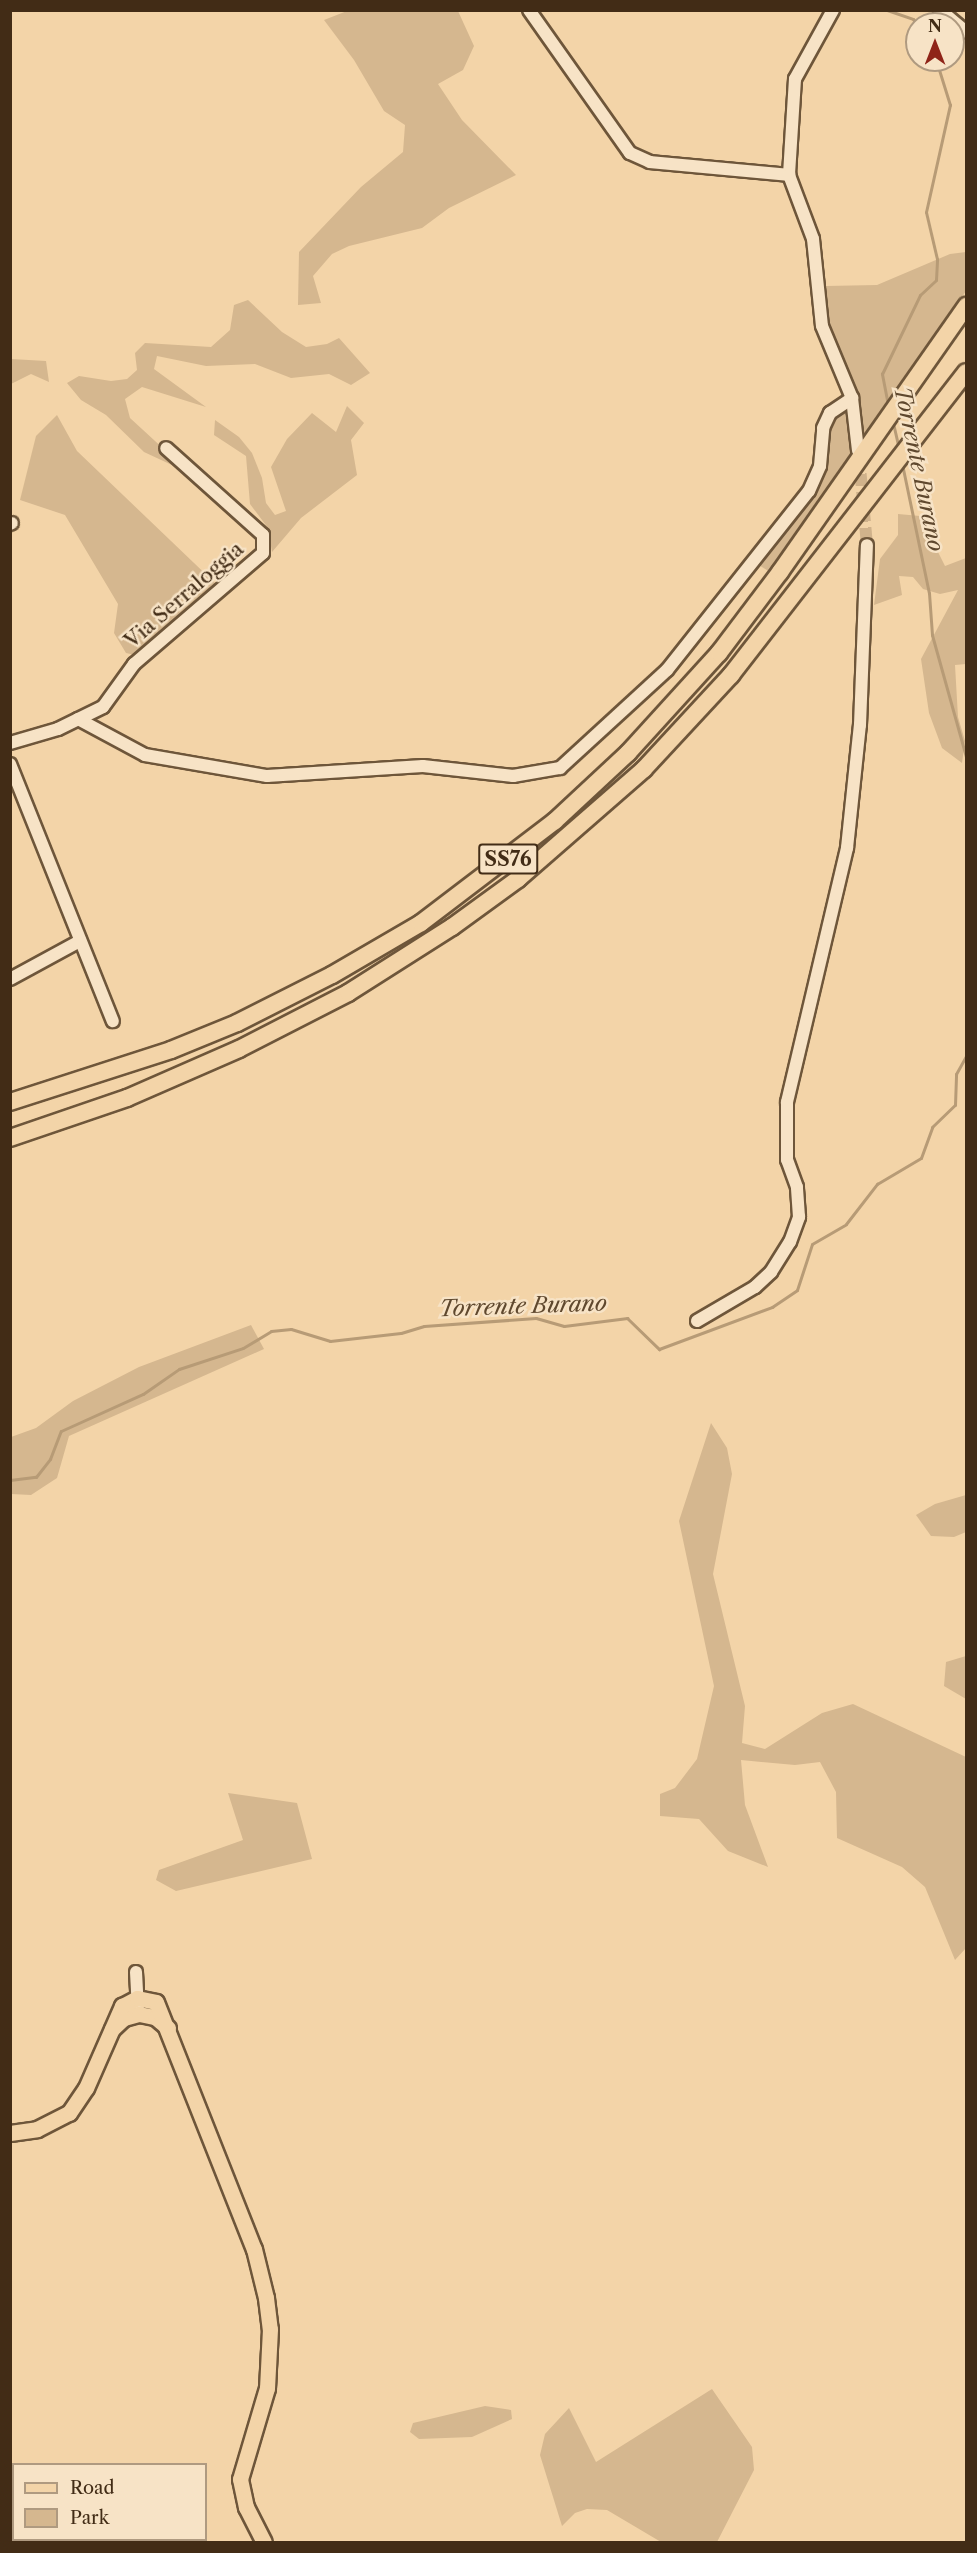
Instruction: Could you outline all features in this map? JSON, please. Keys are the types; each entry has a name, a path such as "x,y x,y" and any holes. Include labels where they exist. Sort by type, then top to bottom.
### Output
{"highway":[{"name":"SS76","path":"10,1102 72,1085 237,1023 332,975 421,923 476,884 555,821 675,704 780,572 966,306"},
{"name":"SS76","path":"10,1137 127,1098 249,1044 348,993 452,927 518,879 644,769 731,675 883,481 919,429 966,372"}],"main road":[{"path":"10,2133 37,2128 69,2113 86,2088 122,2006 137,1998 156,2002 254,2249 266,2298 270,2329 267,2388 240,2479 246,2507 264,2542"},
{"path":"112,2029 124,2018 139,2014 155,2017 168,2028"}],"street":[{"path":"529,10 630,153 650,162 789,175"},
{"path":"833,10 795,79 789,175 813,238 822,326 852,398 858,451"},
{"path":"940,10 966,32"},
{"path":"78,719 145,755 267,776 423,766 513,776 560,768 667,669 802,501 820,466 826,420 830,413 852,398"},
{"name":"Via Serraloggia","path":"10,743 78,719 103,707 134,664 263,553 263,535 166,448"},
{"path":"697,1321 755,1287 771,1272 790,1242 799,1217 797,1187 786,1160 786,1102 848,848 860,724 867,545"},
{"path":"10,764 113,1021"},
{"path":"10,979 80,940"},
{"path":"136,1972 139,2014"}],"green space":[{"path":"347,11 458,11 474,46 463,70 438,84 462,120 516,175 449,208 422,228 349,246 332,254 313,276 321,303 298,305 299,252 361,187 403,152 405,125 384,111 354,60 324,20"},
{"path":"966,252 966,291 770,572 757,564 819,487 833,417 860,405 830,325 824,301 826,286 877,285 950,254"},
{"path":"248,300 282,332 306,347 327,344 339,338 370,373 351,385 329,374 291,378 255,364 206,366 157,356 154,369 206,407 142,387 125,399 130,418 167,452 174,466 144,452 106,415 81,400 67,383 79,376 111,381 127,379 137,370 135,353 145,343 211,347 230,330 234,305"},
{"path":"11,359 46,361 49,382 31,374 11,384"},
{"path":"347,406 364,423 351,440 357,475 301,518 272,552 268,528 250,504 246,456 214,435 215,420 239,437 252,453 262,478 266,503 275,515 286,511 271,467 287,439 312,413 336,432"},
{"path":"57,415 77,451 217,585 135,655 126,653 114,633 118,604 65,515 20,500 36,436"},
{"path":"898,514 920,516 945,566 966,558 966,664 955,665 958,717 965,741 962,763 942,748 929,713 921,659 958,590 940,594 923,589 913,577 899,576 902,595 874,605 880,559 898,535"},
{"path":"251,1325 264,1349 69,1436 57,1478 31,1495 11,1494 11,1437 36,1428 73,1401 139,1367"},
{"path":"711,1423 727,1448 732,1474 713,1574 745,1706 742,1743 765,1749 822,1713 853,1704 966,1757 966,1948 955,1960 925,1887 902,1867 837,1838 836,1792 820,1762 795,1765 741,1760 745,1805 768,1867 728,1851 699,1819 660,1816 660,1794 675,1788 697,1759 714,1686 679,1521"},
{"path":"966,1495 966,1532 954,1537 931,1536 916,1515 935,1504"},
{"path":"966,1656 966,1699 944,1686 946,1662"},
{"path":"228,1793 297,1803 312,1859 176,1891 156,1880 159,1870 243,1840"},
{"path":"712,2389 752,2447 754,2470 717,2542 661,2542 607,2510 587,2509 575,2513 562,2526 540,2455 545,2434 569,2408 596,2462"},
{"path":"485,2406 511,2410 512,2419 472,2437 419,2439 410,2432 413,2423"}],"waterway":[{"name":"Torrente Burano","path":"887,10 905,16"},
{"name":"Torrente Burano","path":"888,405 882,374 920,295 936,280 937,259 926,212 950,105 940,72"},
{"name":"Torrente Burano","path":"893,423 899,449"},
{"name":"Torrente Burano","path":"902,464 929,593 932,635 966,757"},
{"name":"Torrente Burano","path":"10,1480 36,1477 50,1459 61,1431 143,1394 179,1369 243,1348 271,1331 291,1329 330,1341 401,1333 424,1326 536,1318 564,1326 627,1318 659,1349 772,1307 797,1290 812,1244 846,1224 877,1184 921,1158 932,1127 955,1105 956,1074 966,1056"}],"tunnel":[{"path":"859,456 867,545"}]}
